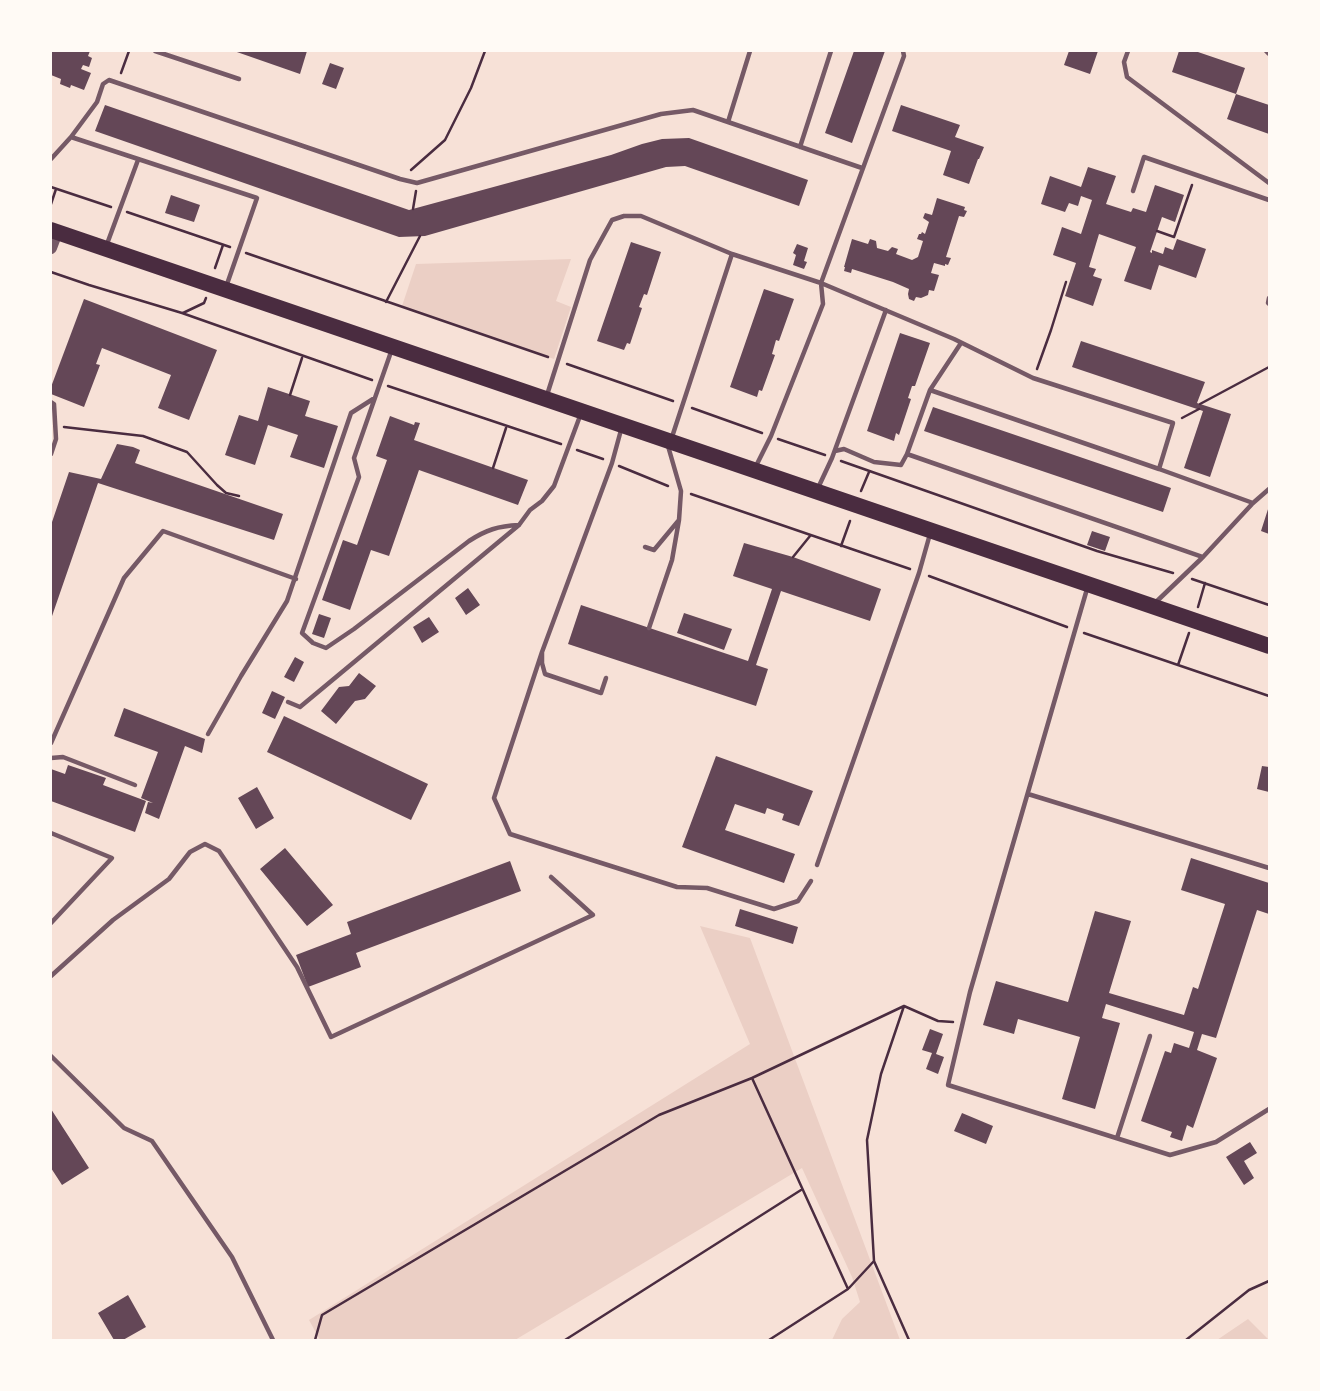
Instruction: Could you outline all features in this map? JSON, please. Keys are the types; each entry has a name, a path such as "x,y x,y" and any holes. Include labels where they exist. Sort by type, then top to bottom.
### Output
{"main road":[{"path":"54,231 1269,646"}],"street":[{"path":"51,248 54,231"}],"lane":[{"path":"155,51 239,79"},
{"path":"728,122 750,51"},
{"path":"800,147 831,51"},
{"path":"754,470 771,436 823,304 821,283 904,56 903,51"},
{"path":"1128,51 1124,62 1127,77 1269,183"},
{"path":"51,159 97,102 103,84 109,80 417,183 661,114 693,110 862,169"},
{"path":"71,137 257,198 225,290"},
{"path":"1133,191 1144,158 1269,200"},
{"path":"106,248 138,160"},
{"path":"546,399 590,260 612,220 624,216 641,216 732,254 821,283 961,342 1033,378 1173,423 1159,469"},
{"path":"649,628 672,560 679,520 681,491 668,440 683,405 732,254"},
{"path":"1269,298 1269,304"},
{"path":"816,492 835,451 886,310"},
{"path":"835,451 844,449 874,462 901,465 930,390 961,342"},
{"path":"393,347 354,457 359,477 302,633 313,643 326,648 475,537 500,526 519,525"},
{"path":"930,390 1254,503"},
{"path":"208,734 287,601 351,413 374,399"},
{"path":"51,402 54,404 56,439 51,453"},
{"path":"288,702 300,707 519,525 554,486 582,412"},
{"path":"622,426 612,463 542,652 494,798 510,834 677,887 708,888 774,909 798,901 811,881"},
{"path":"907,454 1203,556"},
{"path":"1151,606 1269,489"},
{"path":"645,547 654,550 679,520"},
{"path":"817,865 919,572 931,530"},
{"path":"51,743 124,578 163,531 296,579"},
{"path":"1088,585 970,992 948,1085 1170,1155 1216,1142 1269,1109"},
{"path":"542,652 545,674 601,693 606,677"},
{"path":"51,758 63,757 135,785"},
{"path":"1028,794 1269,868"},
{"path":"51,833 112,858 51,923"},
{"path":"51,976 113,920 169,879 190,852 205,844 219,851 297,967 331,1037 593,915 551,877"},
{"path":"1117,1138 1150,1036"},
{"path":"51,1056 124,1128 152,1140 232,1257 273,1340"}],"path":[{"path":"117,82 129,51"},
{"path":"400,179 445,140 471,88 485,51"},
{"path":"1157,231 1174,237 1195,175"},
{"path":"414,209 417,183"},
{"path":"51,187 240,250 1097,551 1269,605"},
{"path":"51,204 56,189"},
{"path":"386,302 420,236"},
{"path":"51,272 182,313 569,447 681,491 1269,696"},
{"path":"1033,378 1066,282"},
{"path":"290,395 302,356"},
{"path":"1200,404 1269,368"},
{"path":"1173,423 1199,409"},
{"path":"55,425 144,436 187,452 226,493 239,496"},
{"path":"493,468 506,426"},
{"path":"793,557 810,536"},
{"path":"315,1340 322,1315 659,1115 751,1078 904,1006 938,1021 963,1023"},
{"path":"904,1006 881,1074 867,1140 874,1261 909,1340"},
{"path":"751,1078 848,1289"},
{"path":"565,1340 803,1189"},
{"path":"769,1340 848,1289 874,1261"},
{"path":"1186,1340 1250,1290 1269,1281"}],"shaded area":[{"path":"571,259 556,301 571,307 554,359 402,306 416,264"},
{"path":"700,926 750,938 900,1340 832,1340 842,1319 860,1302 852,1277 802,1168 515,1340 320,1340 309,1320 750,1044"},
{"path":"1248,1319 1269,1340 1217,1340"}],"building":[{"path":"51,51 90,51 88,56 92,58 89,67 83,65 81,69 91,73 84,90 60,84 61,79 51,75"},
{"path":"234,51 307,51 300,74"},
{"path":"854,51 885,51 852,143 825,133"},
{"path":"1069,51 1098,51 1090,74 1064,65"},
{"path":"1179,51 1195,51 1245,68 1236,94 1172,72"},
{"path":"330,63 344,68 336,89 322,84"},
{"path":"1236,94 1269,105 1269,134 1227,119"},
{"path":"105,105 409,210 662,139 689,138 808,180 799,206 685,166 666,167 425,236 399,237 95,131"},
{"path":"901,105 960,125 955,137 984,147 969,184 943,175 951,151 892,131"},
{"path":"1088,167 1116,176 1106,204 1131,212 1133,208 1146,212 1155,185 1184,195 1175,222 1162,217 1150,252 1152,253 1152,250 1163,254 1165,247 1173,250 1177,239 1206,249 1196,278 1159,265 1151,290 1124,281 1136,247 1099,234 1089,267 1096,269 1093,276 1102,279 1093,306 1065,296 1076,263 1053,255 1062,227 1081,234 1092,200 1081,196 1078,206 1069,203 1065,212 1041,204 1050,176 1081,187"},
{"path":"171,195 200,205 194,222 165,213"},
{"path":"937,198 965,207 964,210 967,211 964,217 959,216 946,257 951,258 948,265 934,263 931,273 939,275 934,291 929,290 928,295 916,297 914,301 909,299 909,289 893,282 852,269 851,273 844,271 852,239 868,244 870,239 876,241 877,248 888,251 892,247 898,249 896,254 912,260 918,257 923,241 917,239 922,232 925,234 929,222 923,218 925,213 932,215"},
{"path":"631,242 661,252 647,295 644,294 639,307 642,308 630,344 627,343 624,350 597,341"},
{"path":"797,244 808,248 804,269 793,265 796,255 793,253"},
{"path":"764,289 794,299 779,341 776,340 772,354 775,355 762,391 759,390 757,397 730,387"},
{"path":"84,299 217,350 189,420 158,408 171,375 102,348 96,364 100,365 84,407 51,394 51,387"},
{"path":"900,333 930,343 915,386 912,386 908,398 911,399 899,435 896,433 894,441 867,431"},
{"path":"1081,341 1205,382 1197,403 1231,414 1210,477 1184,468 1203,411 1072,367"},
{"path":"268,387 310,401 305,416 338,426 324,468 290,457 298,435 268,425 255,465 225,455 239,415 258,421"},
{"path":"933,407 1171,488 1163,512 924,431"},
{"path":"390,416 414,425 415,422 420,423 414,440 528,480 518,505 419,470 389,556 371,550 350,610 322,600 343,540 357,545 387,460 376,456"},
{"path":"117,444 140,450 135,463 283,514 274,540 98,483 51,619 51,525 69,472 101,479"},
{"path":"1269,506 1269,534 1261,531"},
{"path":"1092,531 1110,537 1105,551 1087,545"},
{"path":"744,543 793,557 881,589 870,621 781,591 756,665 768,669 756,706 568,644 581,605 748,661 772,589 733,576"},
{"path":"468,588 480,605 466,615 455,598"},
{"path":"684,613 732,629 724,650 677,633"},
{"path":"319,614 331,618 324,638 312,634"},
{"path":"429,617 439,632 422,643 413,627"},
{"path":"295,657 304,662 294,682 284,677"},
{"path":"359,673 376,686 365,699 355,701 336,724 321,711 339,687 349,686"},
{"path":"272,691 285,697 275,719 262,713"},
{"path":"124,708 205,739 202,753 185,746 159,819 145,813 148,802 153,803 141,798 158,752 114,736"},
{"path":"284,716 428,784 411,820 267,752"},
{"path":"716,756 813,791 799,826 782,820 784,814 767,808 765,814 735,804 725,830 795,854 784,883 682,847"},
{"path":"68,765 106,778 103,785 146,801 135,832 51,801 51,769 65,774"},
{"path":"1262,766 1269,767 1269,792 1257,789"},
{"path":"257,787 274,818 256,829 238,798"},
{"path":"285,848 333,905 307,926 260,869"},
{"path":"1191,858 1269,883 1269,914 1257,910 1216,1038 1202,1034 1197,1050 1217,1058 1193,1128 1187,1125 1182,1141 1170,1137 1172,1132 1141,1121 1165,1051 1171,1053 1174,1043 1189,1048 1194,1032 1106,1004 1102,1018 1120,1023 1095,1109 1062,1099 1080,1037 1018,1019 1014,1034 983,1025 996,981 1068,1002 1095,911 1131,921 1109,993 1184,1015 1193,987 1198,989 1225,904 1181,890"},
{"path":"510,861 521,891 356,953 361,967 308,987 296,955 351,934 347,922"},
{"path":"740,909 798,927 793,944 735,926"},
{"path":"930,1029 943,1034 936,1054 944,1057 938,1074 926,1069 932,1053 922,1050"},
{"path":"51,1109 89,1168 62,1185 51,1168"},
{"path":"962,1113 993,1126 986,1144 954,1131"},
{"path":"1250,1142 1257,1153 1244,1161 1254,1178 1244,1185 1226,1157"},
{"path":"128,1295 146,1327 123,1340 114,1340 98,1313"}]}
